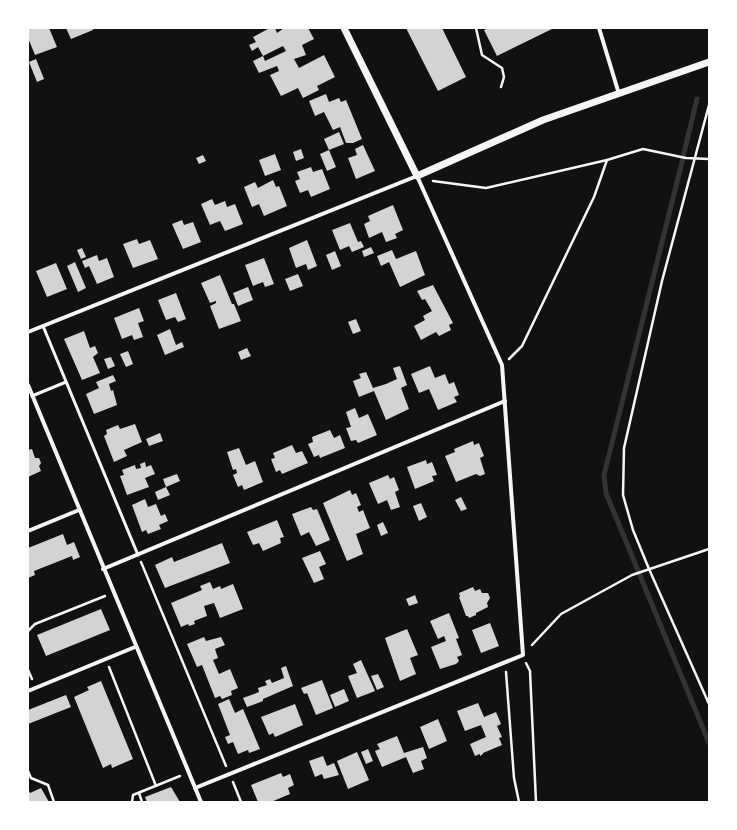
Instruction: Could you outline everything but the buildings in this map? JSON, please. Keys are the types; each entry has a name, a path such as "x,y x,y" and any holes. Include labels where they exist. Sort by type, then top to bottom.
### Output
{"street":[{"path":"195,788 523,655 502,365 418,176 344,28"},
{"path":"599,28 619,94"},
{"path":"28,332 418,176 543,120 709,62"},
{"path":"28,385 135,647 201,802"},
{"path":"103,569 505,401"},
{"path":"28,530 79,510"},
{"path":"28,691 135,647"}],"lane":[{"path":"43,326 138,555"},
{"path":"32,396 66,382"}],"path":[{"path":"476,28 482,55 502,68 504,77 501,87"},
{"path":"709,104 662,281 624,448 623,495 633,530 709,704"},
{"path":"418,176 439,183 486,188 607,160 643,149 686,158 694,157 709,159"},
{"path":"502,365 522,346 594,197 607,160"},
{"path":"536,802 530,672 523,655 561,614 632,575 709,549"},
{"path":"138,555 241,802"},
{"path":"28,631 35,624 113,593"},
{"path":"106,659 156,786"},
{"path":"506,662 514,778 519,802"},
{"path":"28,771 31,778 48,785 54,802"},
{"path":"132,802 133,795 189,773"},
{"path":"138,793 142,802"}],"waterway":[{"path":"683,157 697,99"},
{"path":"683,158 604,475 606,493 709,743"}]}
